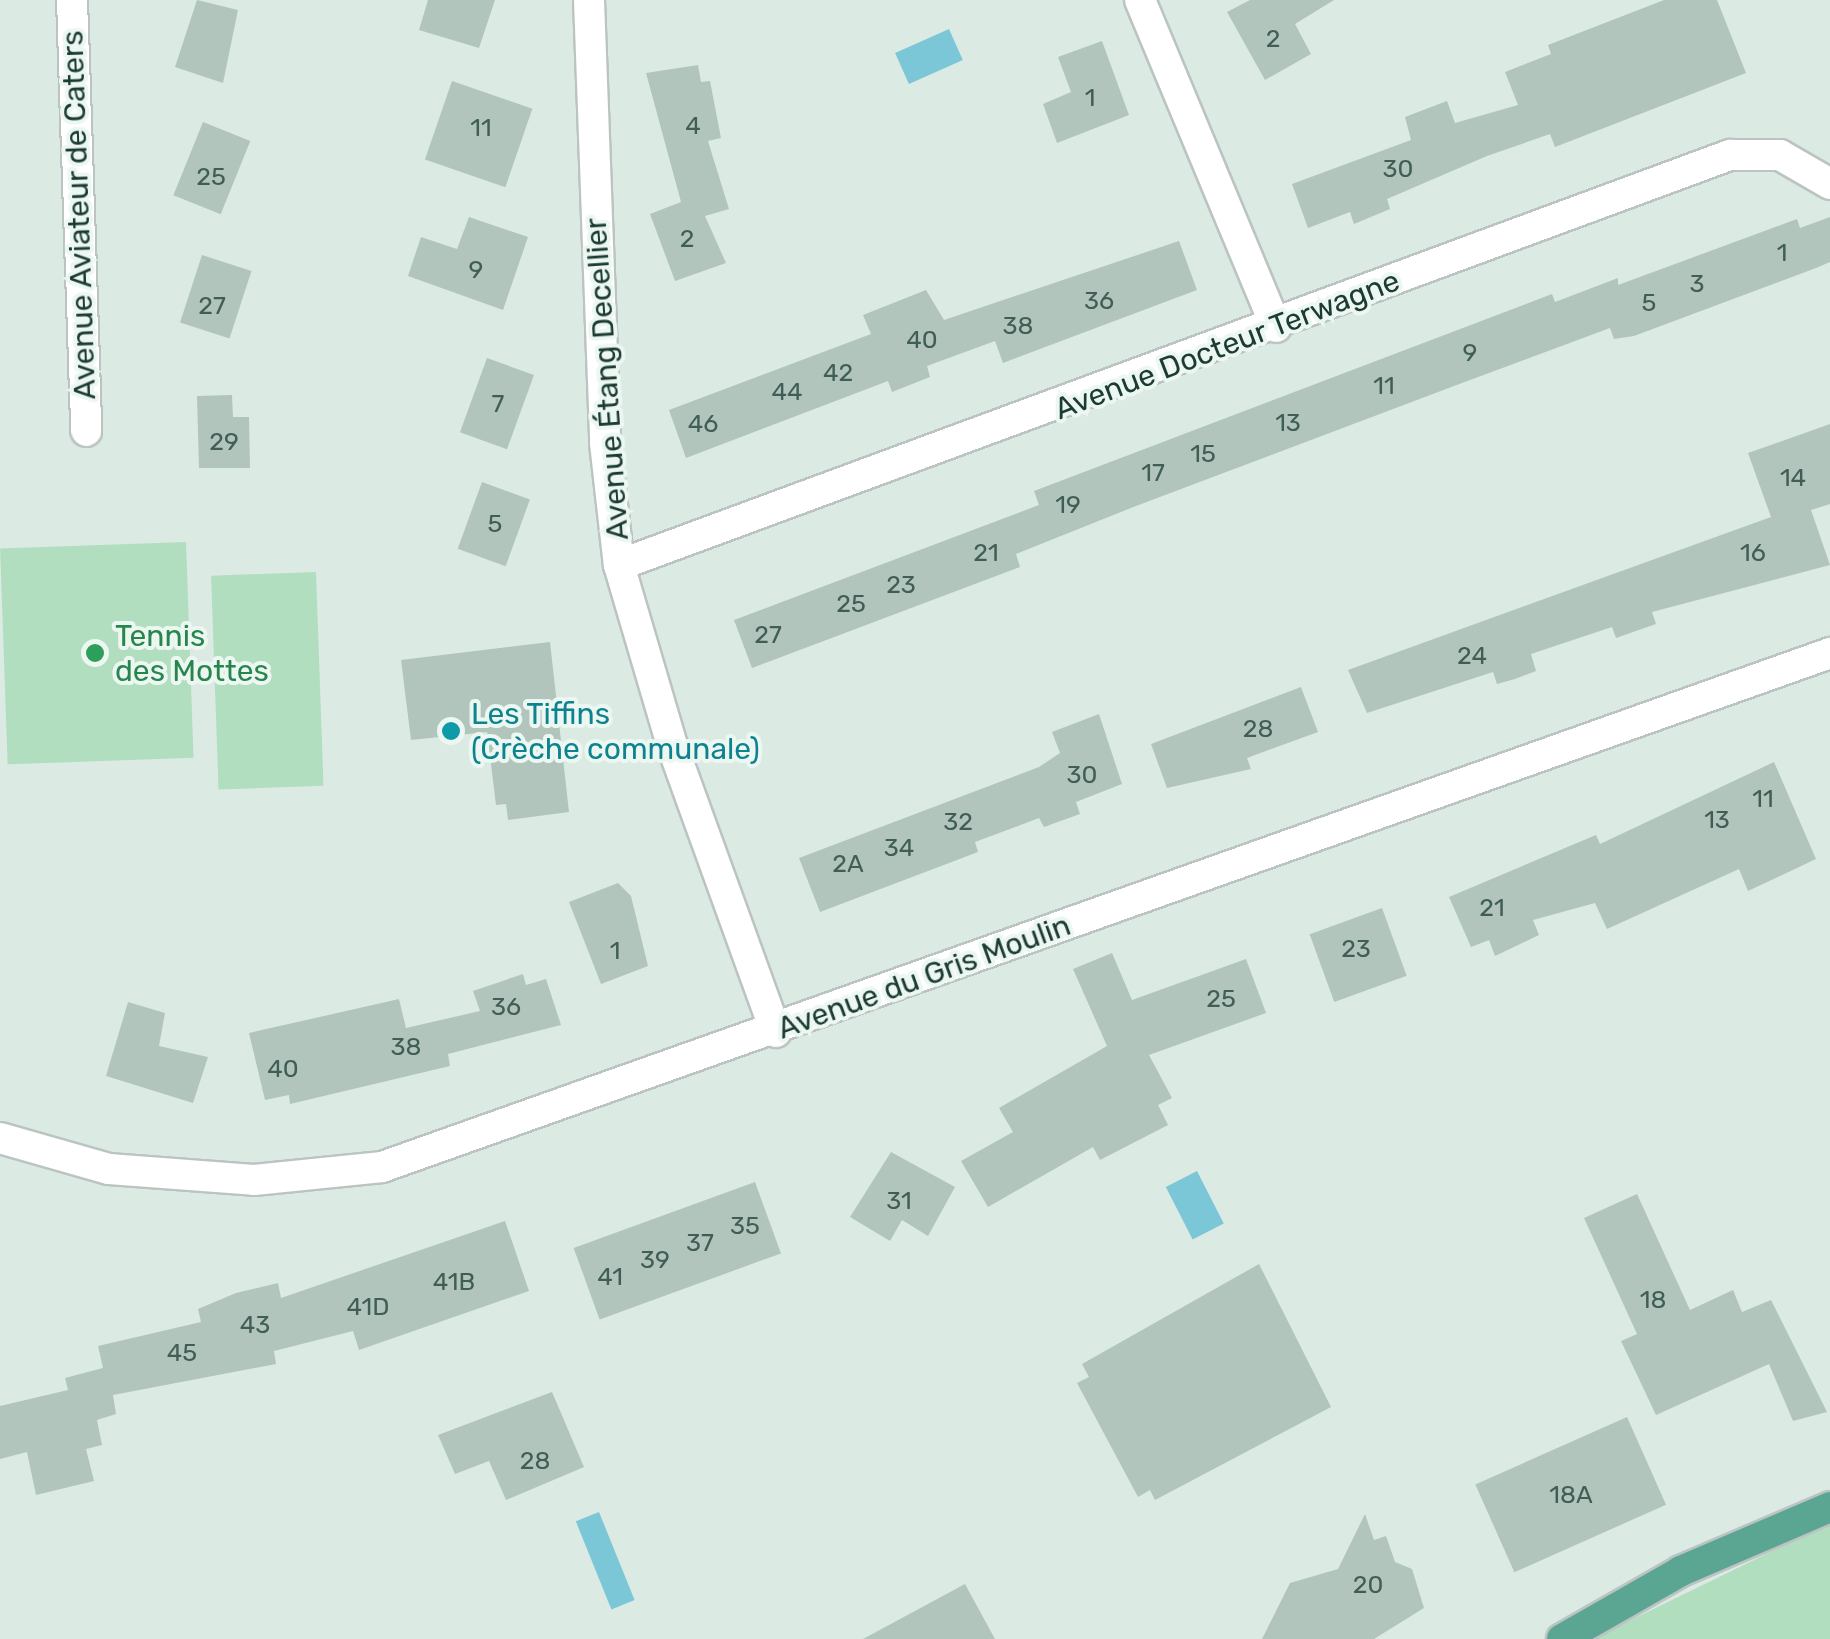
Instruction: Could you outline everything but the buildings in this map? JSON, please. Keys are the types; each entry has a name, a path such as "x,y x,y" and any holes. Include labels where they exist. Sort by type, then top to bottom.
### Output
{"main road":[{"path":"1562,1639 1681,1571 1830,1507"}],"street":[{"name":"Avenue Aviateur de Caters","path":"72,0 86,431"},
{"name":"Avenue Étang Decellier","path":"589,0 605,443 619,565 667,730 776,1032"},
{"path":"1140,0 1276,327"},
{"name":"Avenue Docteur Terwagne","path":"619,565 1276,327 1730,155 1780,155 1830,184"},
{"name":"Avenue du Gris Moulin","path":"0,1138 109,1169 254,1180 382,1167 776,1032 1830,653"}],"green space":[{"name":"Tennis des Mottes","path":"186,542 194,758 8,764 0,548"},
{"name":"Tennis des Mottes","path":"316,572 323,786 219,790 211,576"},
{"path":"1830,1523 1830,1639 1592,1639"}],"water":[{"path":"949,29 963,60 909,84 895,53"},
{"path":"1197,1171 1224,1224 1193,1239 1166,1187"},
{"path":"599,1512 635,1600 611,1609 576,1521"}],"place":[{"name":"Tennis des Mottes","path":"95,653"},
{"name":"Les Tiffins (Crèche communale)","path":"451,731"}]}
